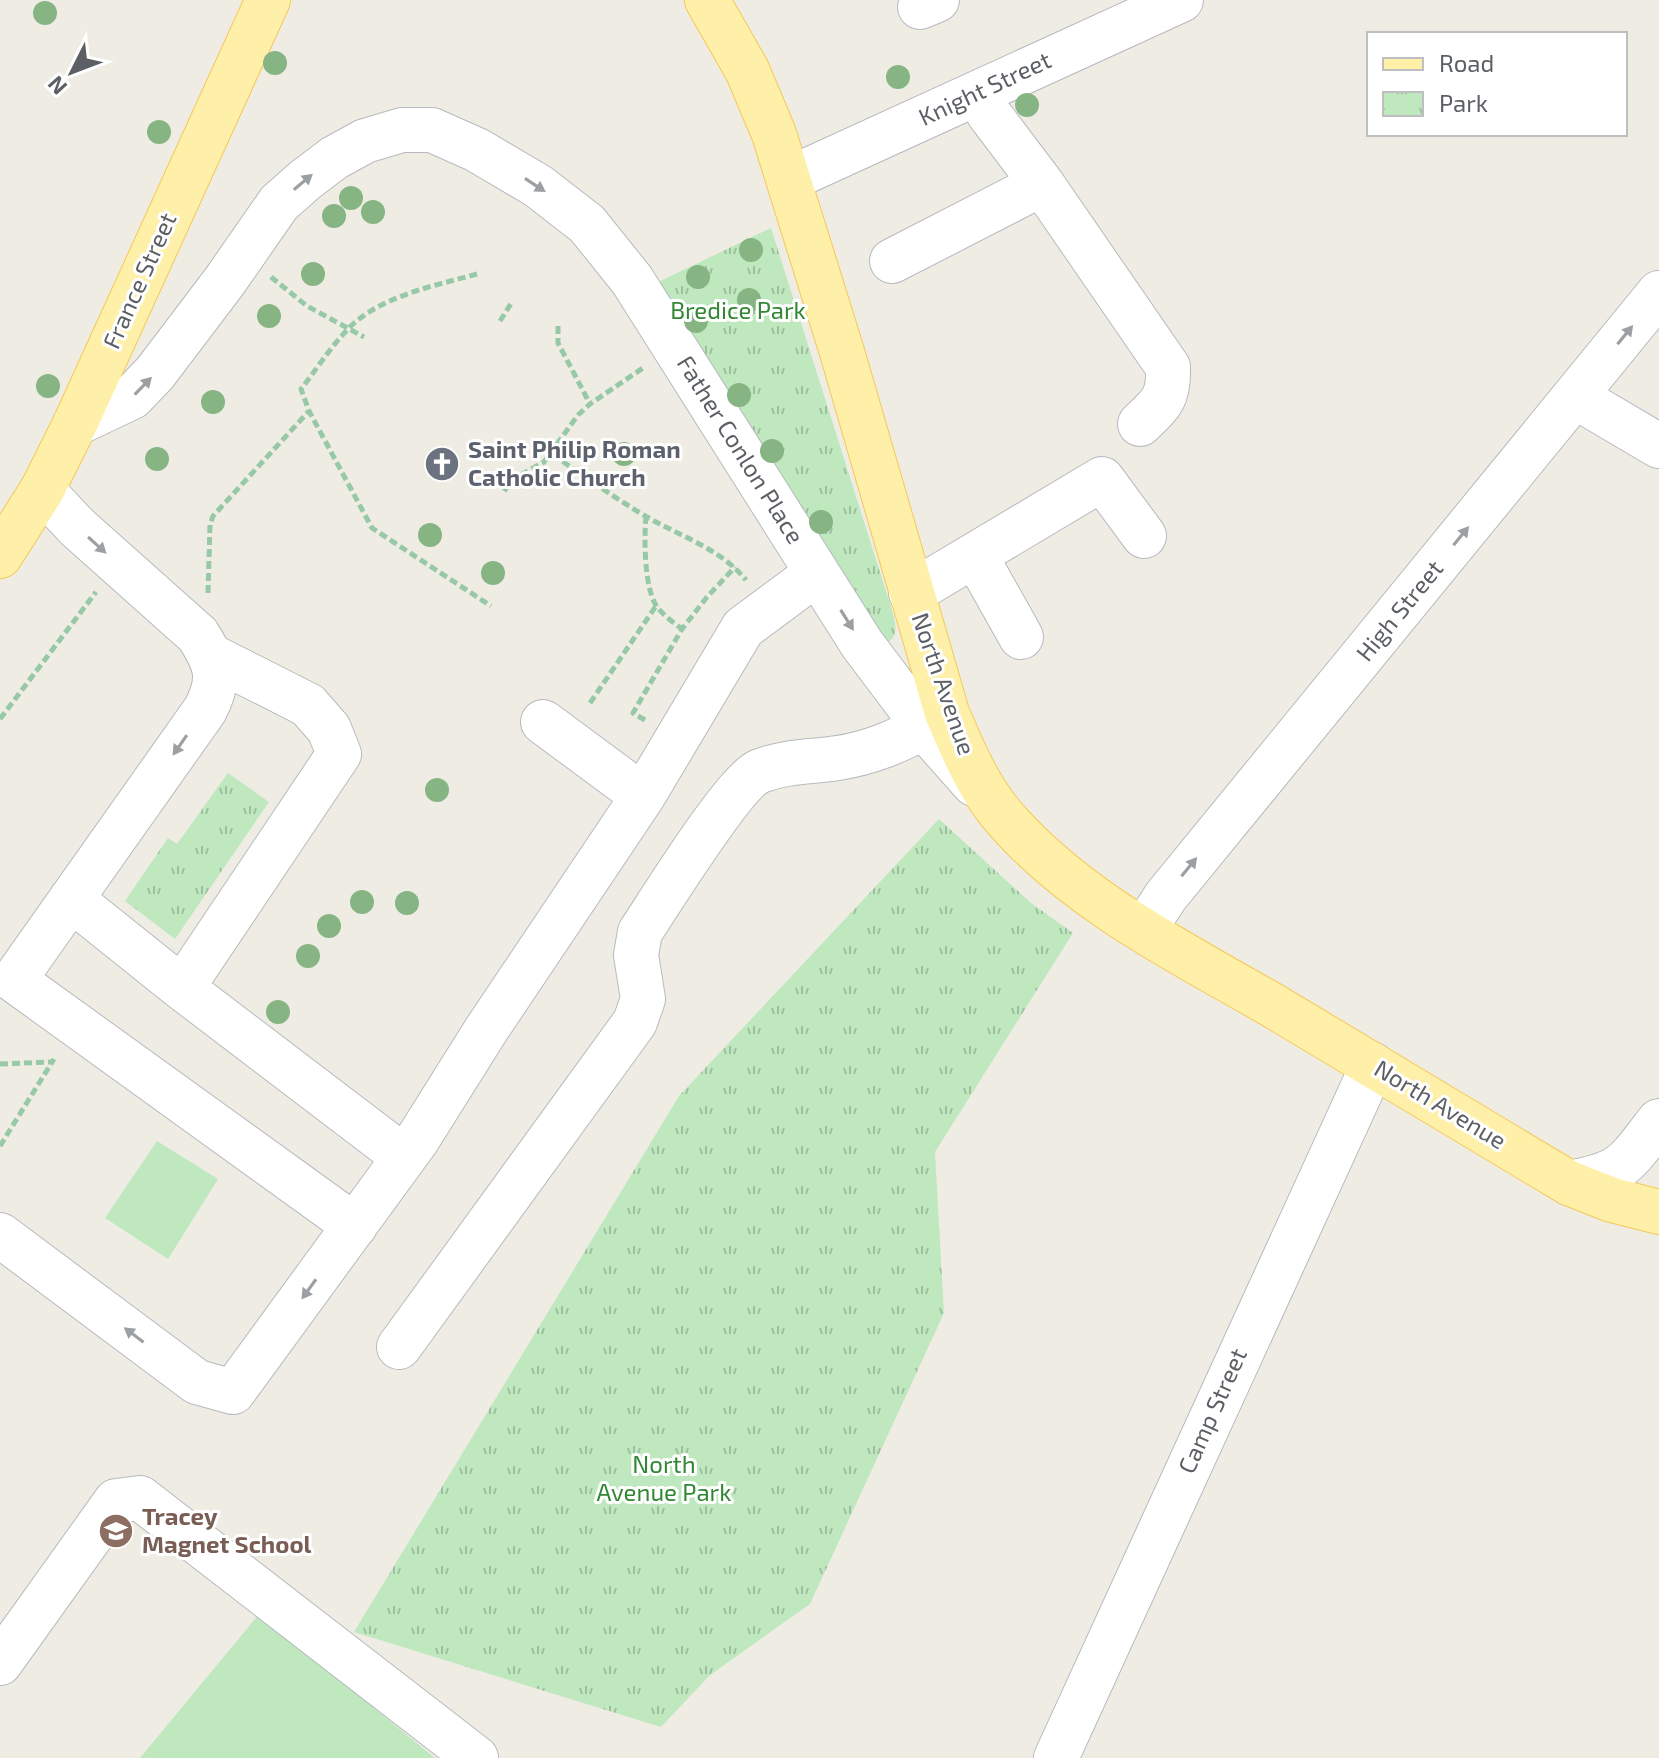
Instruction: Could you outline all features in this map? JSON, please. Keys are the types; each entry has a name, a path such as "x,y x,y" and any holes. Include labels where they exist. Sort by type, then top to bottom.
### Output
{"main road":[{"name":"France Street","path":"0,556 42,490 75,424 268,0"},
{"name":"North Avenue","path":"707,0 747,70 774,134 935,676 962,749 1006,820 1057,871 1144,930 1569,1183 1612,1200 1659,1212"}],"street":[{"name":"Knight Street","path":"789,179 1181,0"},
{"path":"977,93 1168,367 1169,388 1161,404 1140,424"},
{"name":"Father Conlon Place","path":"75,424 132,397 155,373 279,203 305,180 334,158 365,141 402,130 432,130 477,150 538,186 587,224 636,286 862,644 924,727 1006,820"},
{"path":"892,261 1042,184"},
{"name":"High Street","path":"1144,930 1166,896 1659,293"},
{"path":"1576,397 1659,446"},
{"path":"911,593 1102,479 1144,536"},
{"path":"42,490 118,564 198,635 211,656 216,689 205,710 14,980 355,1226"},
{"path":"975,555 1021,637"},
{"path":"0,1235 197,1382 233,1392 404,1157 643,796 743,628 817,573"},
{"path":"182,988 339,754 329,729 308,705 211,656"},
{"path":"543,722 643,796"},
{"path":"399,1347 635,1022 643,999 636,955 640,932 727,803 757,772 795,761 837,758 879,749 924,727"},
{"path":"71,899 404,1157"},
{"name":"Camp Street","path":"1056,1758 1373,1065"},
{"path":"1569,1183 1603,1177 1617,1170 1628,1161 1659,1121"},
{"path":"0,1663 116,1501 140,1498 476,1758"}],"path":[{"path":"477,274 398,298 348,329 301,389 309,411 372,528 491,606"},
{"path":"269,276 307,306 364,337"},
{"path":"500,321 512,302"},
{"path":"558,326 558,343 590,404"},
{"path":"504,491 513,479 544,462 552,454 578,415 590,404 650,363"},
{"path":"207,602 213,516 309,411"},
{"path":"543,448 646,516 735,567 769,609"},
{"path":"646,516 648,579 656,606 682,629"},
{"path":"0,719 118,564"},
{"path":"677,738 633,713 682,629 735,567"},
{"path":"590,703 656,606"},
{"path":"0,1064 53,1060 0,1146"}],"green space":[{"name":"Bredice Park","path":"771,228 892,610 895,632 887,643 654,284"},
{"path":"228,773 269,802 175,939 125,901 168,838 177,844"},
{"name":"North Avenue Park","path":"939,819 1031,903 1073,933 935,1152 944,1313 810,1604 710,1675 661,1727 354,1632 679,1096"},
{"path":"157,1141 218,1179 168,1259 105,1218"},
{"path":"259,1614 435,1758 140,1758"}],"place":[{"name":"Saint Philip Roman Catholic Church","path":"442,464"},
{"name":"Tracey Magnet School","path":"116,1531"}]}
